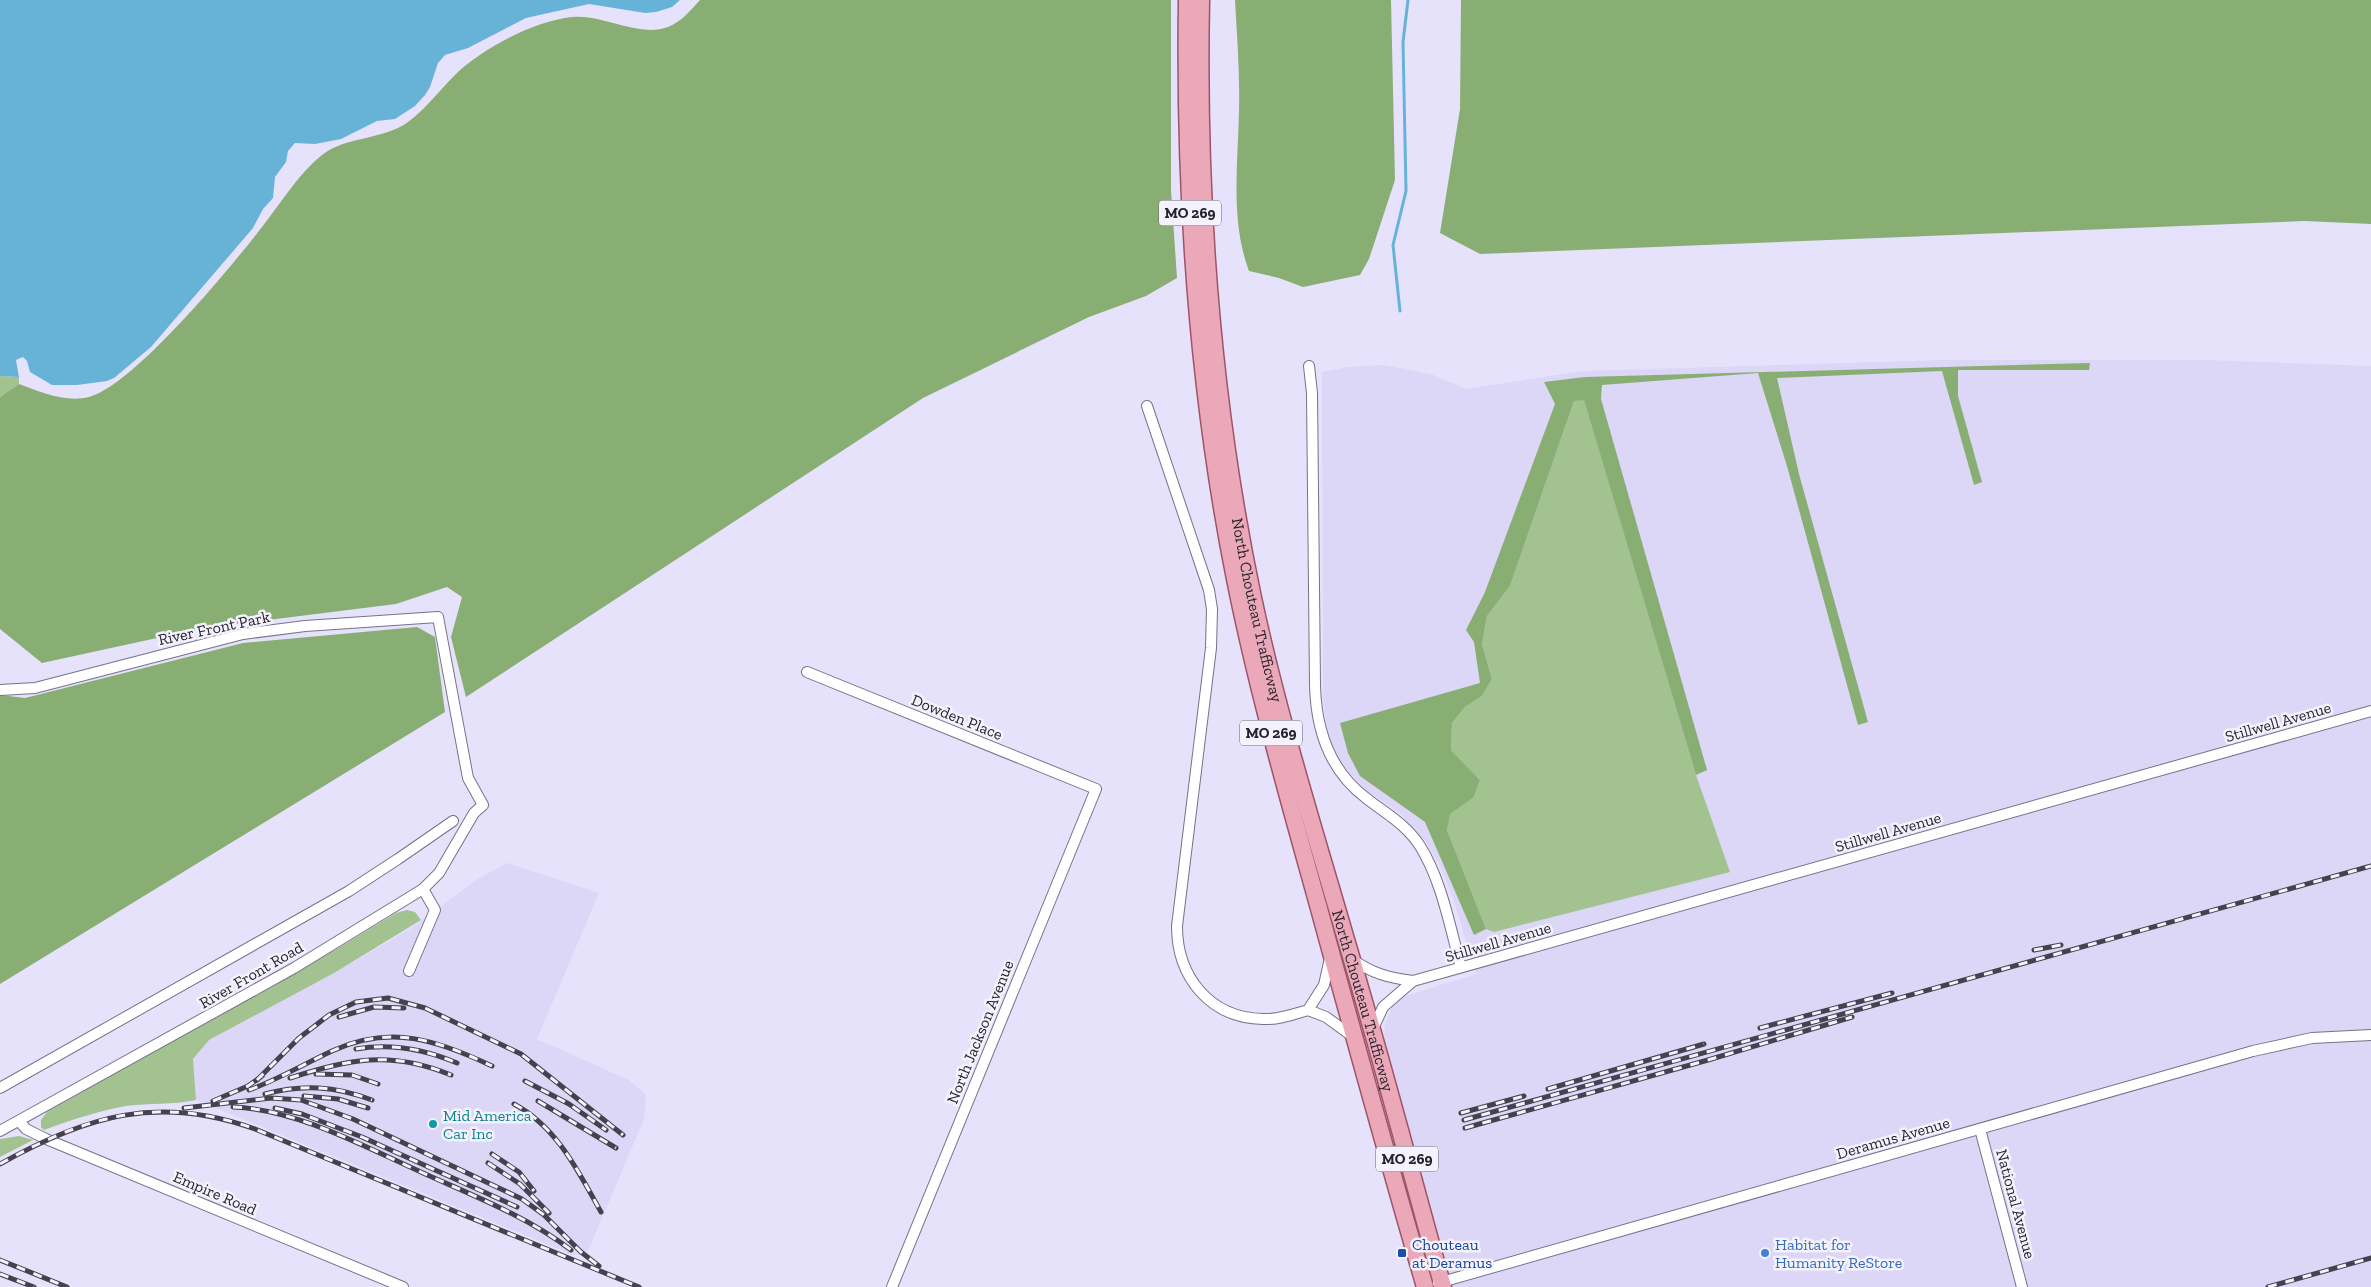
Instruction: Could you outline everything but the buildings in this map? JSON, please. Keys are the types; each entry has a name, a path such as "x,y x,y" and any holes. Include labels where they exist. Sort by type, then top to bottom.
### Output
{"main road":[{"name":"North Chouteau Trafficway","path":"1187,0 1187,143 1192,242 1217,424 1235,578 1276,751 1352,1036 1434,1286"},
{"name":"North Chouteau Trafficway","path":"1201,0 1203,158 1217,424 1266,650 1305,802 1372,1031 1434,1286"}],"street":[{"path":"1309,366 1312,392 1314,685 1319,729 1330,757 1346,779 1365,798 1402,825 1420,846 1435,877 1461,967"},
{"path":"1147,406 1209,590 1212,609 1211,648 1177,926 1177,945 1181,961 1196,989 1227,1011 1245,1018 1278,1018 1308,1010 1326,1017 1352,1036"},
{"name":"River Front Park","path":"0,690 34,688 243,634 305,626 438,617 468,778 483,805"},
{"name":"Dowden Place","path":"807,672 1096,789"},
{"name":"Stillwell Avenue","path":"1372,1031 1383,1007 1413,981 2371,711"},
{"name":"North Jackson Avenue","path":"892,1287 1096,789"},
{"name":"River Front Road","path":"0,1131 294,968 423,889 439,873 474,813 483,805"},
{"name":"River Front Road","path":"0,1088 349,891 398,860 453,821"},
{"path":"409,970 435,910 423,889"},
{"name":"North Chouteau Trafficway","path":"1308,1010 1324,985 1331,952"},
{"name":"Stillwell Avenue","path":"1352,959 1373,972 1388,977 1413,981"},
{"name":"Deramus Avenue","path":"1434,1286 2279,1044 2321,1037 2371,1035"},
{"name":"Empire Road","path":"19,1122 26,1129 46,1138 404,1287"},
{"name":"National Avenue","path":"1980,1129 2022,1287"}],"shaded area":[{"path":"1944,360 2205,360 2371,366 2371,1287 1453,1287 1384,1039 1385,1024 1392,1007 1405,996 1476,974 1453,898 1439,863 1425,841 1399,812 1370,793 1356,780 1338,759 1328,735 1323,699 1322,372 1347,367 1383,365 1431,374 1466,389 1583,371"},
{"path":"507,863 599,893 537,1039 629,1080 646,1095 644,1119 588,1251 573,1255 196,1100 193,1059 209,1040 334,973 408,930 478,879"}],"green space":[{"path":"700,0 1171,0 1171,190 1177,278 1146,296 1089,317 923,398 466,697 451,637 462,597 447,587 396,604 203,628 42,663 0,629 0,397 19,384 53,396 71,399 89,397 108,388 131,371 206,295 262,227 297,180 322,155 342,144 388,132 408,122 459,71 497,44 527,29 558,19 572,17 596,19 645,30 657,30 677,22"},
{"path":"1235,0 1391,0 1395,180 1369,259 1360,275 1303,287 1279,278 1249,271 1243,252 1237,212 1239,83"},
{"path":"1461,0 2371,0 2371,224 2304,221 1480,254 1440,233 1460,109"},
{"path":"2090,363 2089,370 1958,370 1958,396 1982,482 1974,485 1942,371 1777,378 1799,474 1868,722 1858,725 1787,466 1758,373 1602,385 1601,399 1707,770 1696,775 1584,400 1574,401 1510,586 1487,616 1482,644 1492,679 1482,696 1465,707 1452,723 1451,750 1480,780 1474,797 1450,814 1447,830 1486,929 1474,935 1425,822 1360,776 1348,753 1340,723 1480,683 1474,642 1466,630 1485,592 1555,404 1544,382 1585,377"},
{"path":"0,376 19,377 19,384 0,397"},
{"path":"1584,399 1696,775 1730,872 1494,932 1486,929 1447,830 1449,814 1474,797 1480,780 1451,750 1452,723 1465,707 1482,696 1492,679 1482,644 1487,616 1510,586 1574,401"},
{"path":"417,627 435,637 445,712 0,984 0,695 25,698 243,643"},
{"path":"407,910 415,912 421,920 334,973 209,1040 193,1059 196,1100 126,1106 105,1110 44,1130 41,1127 41,1120 47,1112 340,947 396,913"},
{"path":"19,1136 33,1140 0,1157 0,1139"}],"water":[{"path":"0,0 680,0 672,7 656,12 645,13 589,4 526,18 468,48 445,55 438,63 430,87 425,95 415,106 395,119 377,121 341,139 315,144 295,143 288,151 286,162 275,177 273,198 263,209 253,228 151,347 114,378 107,381 77,385 52,385 30,372 27,361 23,357 16,360 19,377 0,376"}],"waterway":[{"path":"1400,311 1393,245 1406,191 1403,42 1408,0"}],"railway":[{"path":"1464,1120 2371,866"},
{"path":"2034,950 2061,945"},
{"path":"1760,1028 1892,993"},
{"path":"257,1080 299,1038 329,1015 356,1002 388,998 425,1008 521,1054 623,1135"},
{"path":"339,1017 374,1007 404,1008"},
{"path":"1465,1128 1708,1060 1852,1017"},
{"path":"249,1090 332,1051 374,1038 394,1037 433,1043 492,1066"},
{"path":"1548,1089 1704,1044"},
{"path":"356,1049 369,1047 407,1048 457,1063"},
{"path":"290,1078 332,1066 370,1060 409,1062 451,1075"},
{"path":"316,1074 352,1075 378,1084"},
{"path":"213,1101 248,1086 262,1076"},
{"path":"525,1081 569,1104 606,1130"},
{"path":"265,1094 293,1089 319,1088 332,1089 372,1100"},
{"path":"304,1096 338,1099 368,1108"},
{"path":"1461,1113 1524,1096"},
{"path":"184,1108 271,1098 301,1100 353,1119 522,1199 544,1215 581,1252 599,1266"},
{"path":"538,1101 616,1148"},
{"path":"514,1104 529,1114 554,1137 575,1166 601,1212"},
{"path":"233,1107 257,1109 306,1122 354,1141 499,1207 536,1227 571,1250"},
{"path":"275,1108 302,1114 362,1137 517,1207"},
{"path":"0,1164 62,1133 123,1115 154,1112 186,1113 220,1118 255,1129 639,1287"},
{"path":"492,1154 519,1172 534,1191"},
{"path":"488,1163 520,1184 549,1213"},
{"path":"2268,1287 2371,1258"},
{"path":"0,1260 67,1287"},
{"path":"0,1274 34,1287"}],"place":[{"name":"Mid America Car Inc","path":"433,1124"},
{"name":"Chouteau at Deramus","path":"1402,1253"},
{"name":"Habitat for Humanity ReStore","path":"1765,1253"}]}
